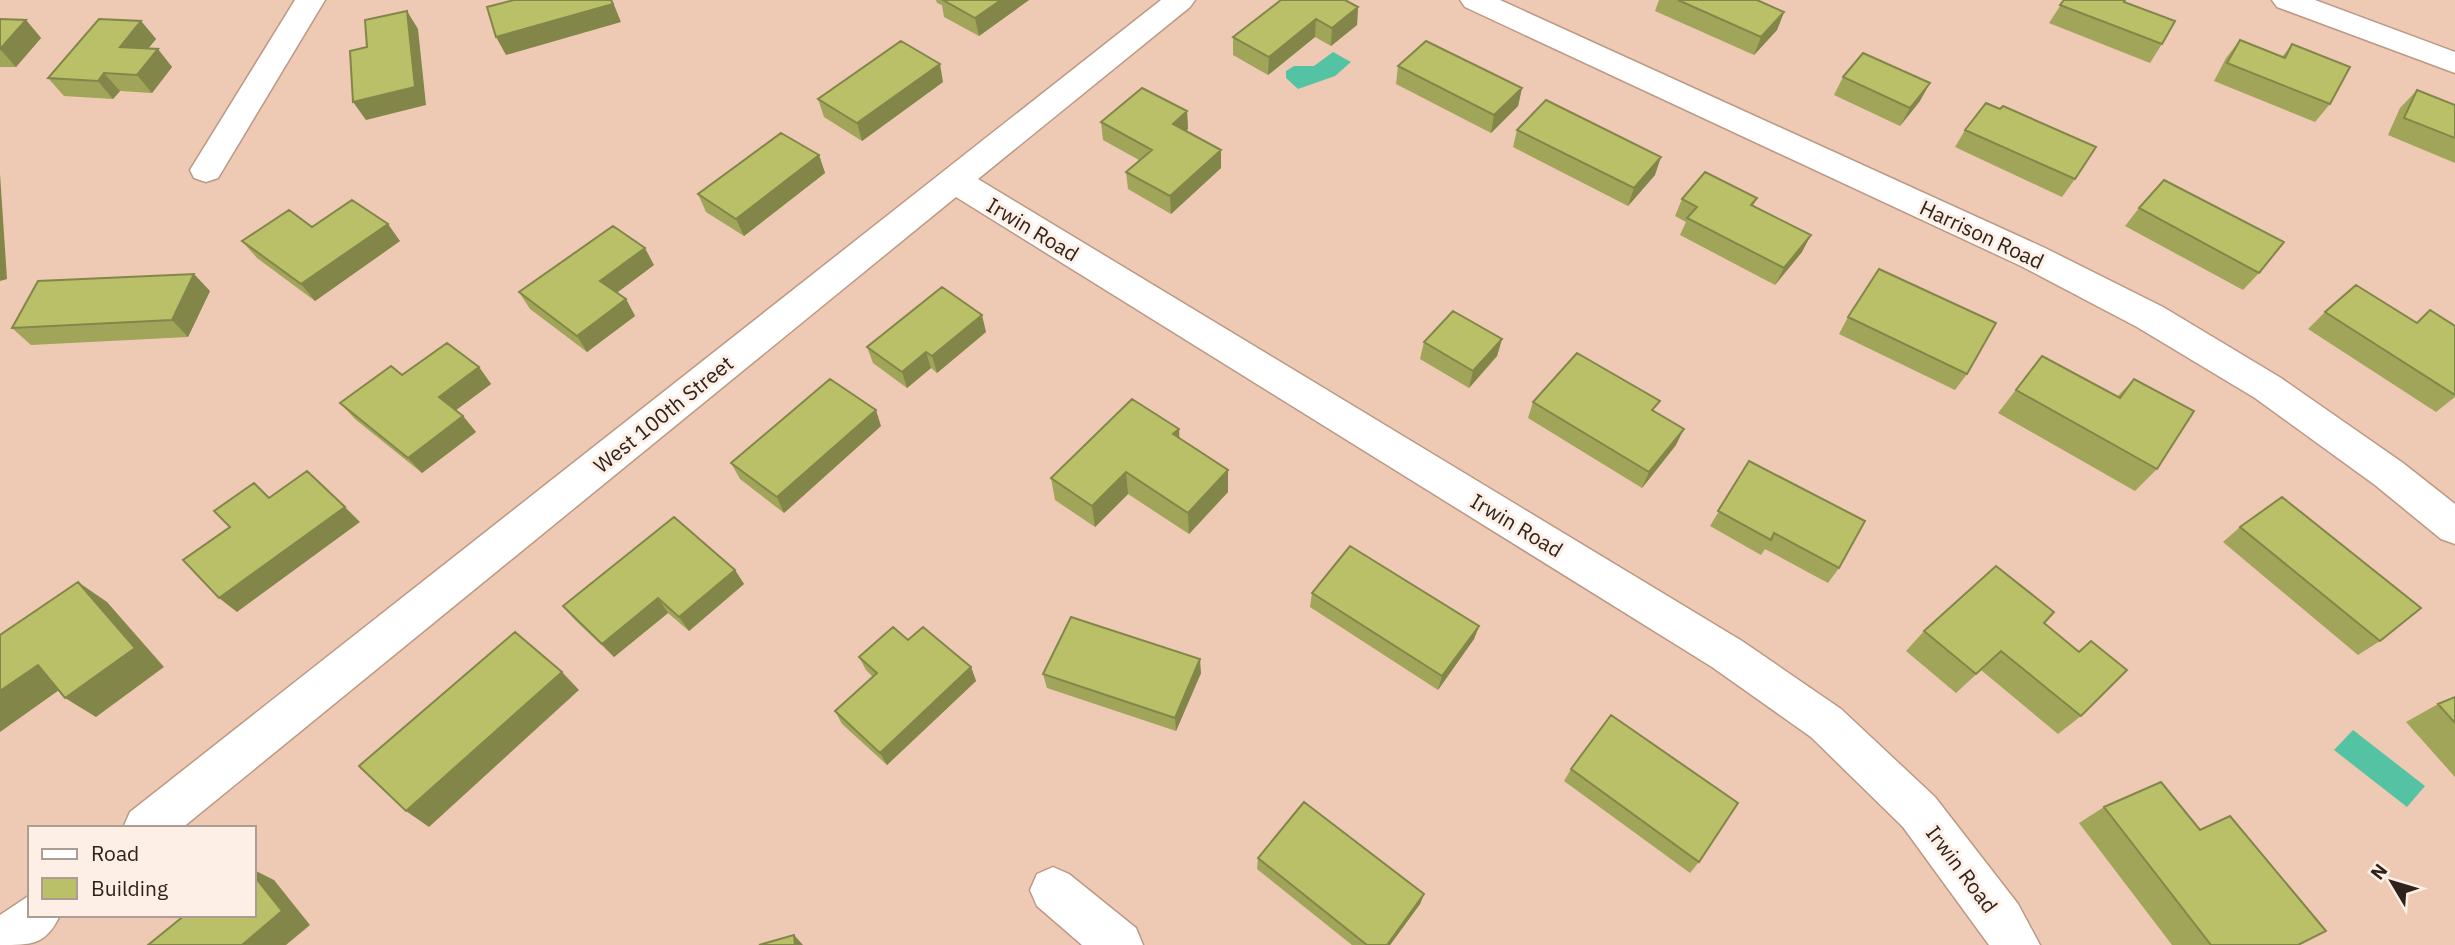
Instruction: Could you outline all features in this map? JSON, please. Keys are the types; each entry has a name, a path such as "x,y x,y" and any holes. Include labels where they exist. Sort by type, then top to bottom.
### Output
{"street":[{"path":"206,170 310,0"},
{"name":"West 100th Street","path":"148,826 1180,0"},
{"name":"Harrison Road","path":"1475,0 2033,257 2150,317 2268,388 2389,474 2455,527"},
{"path":"2287,0 2455,63"},
{"name":"Irwin Road","path":"954,180 1727,654 1826,723 1919,812 2016,945"},
{"path":"1054,890 1119,945"},
{"path":"0,945 35,917"}],"water":[{"path":"1333,52 1351,62 1335,76 1298,89 1286,78 1286,71 1294,66 1314,66"},
{"path":"2353,730 2425,786 2407,807 2334,750"}],"building":[{"path":"514,0 611,0 613,4 496,37 487,7"},
{"path":"943,0 1001,0 975,18"},
{"path":"1281,0 1345,0 1358,7 1332,28 1316,19 1269,57 1233,37"},
{"path":"1678,0 1757,0 1784,12 1761,37"},
{"path":"2064,0 2125,0 2124,2 2175,21 2162,44 2060,5"},
{"path":"407,11 415,87 353,102 350,51 367,47 365,20"},
{"path":"0,19 26,20 0,49"},
{"path":"99,19 141,21 120,47 158,49 137,75 104,73 98,81 48,78"},
{"path":"2240,40 2285,58 2292,44 2350,67 2330,104 2227,63"},
{"path":"901,41 940,64 857,123 818,99"},
{"path":"1426,41 1522,88 1494,115 1398,66"},
{"path":"1863,53 1930,83 1910,108 1843,77"},
{"path":"1142,88 1187,111 1173,124 1221,150 1170,196 1126,172 1152,150 1101,122"},
{"path":"2417,90 2455,105 2455,138 2404,118"},
{"path":"1546,100 1661,157 1634,188 1517,130"},
{"path":"1986,103 2000,109 2003,106 2096,147 2075,179 1965,130"},
{"path":"781,133 819,155 736,219 698,194"},
{"path":"1705,172 1757,198 1751,205 1811,235 1784,268 1687,218 1697,207 1682,199"},
{"path":"2164,180 2284,242 2259,273 2139,208"},
{"path":"352,200 388,224 301,284 242,241 289,210 312,227"},
{"path":"613,226 645,248 600,281 626,299 577,336 519,292"},
{"path":"1879,269 1996,323 1967,374 1848,317"},
{"path":"194,274 172,320 12,328 38,281"},
{"path":"2356,285 2417,323 2430,310 2455,326 2455,395 2325,312"},
{"path":"942,287 982,315 932,356 926,352 902,372 867,347"},
{"path":"1453,311 1502,339 1473,371 1424,342"},
{"path":"447,343 479,367 439,397 463,416 408,458 340,403 391,366 402,375"},
{"path":"1577,353 1660,401 1652,410 1684,429 1649,472 1533,402"},
{"path":"2042,356 2120,398 2134,379 2194,411 2157,469 2016,390"},
{"path":"830,379 876,410 777,497 731,463"},
{"path":"1132,399 1179,429 1173,434 1228,470 1188,513 1126,472 1092,506 1051,478"},
{"path":"1749,461 1865,521 1839,568 1774,533 1771,540 1718,511"},
{"path":"307,471 345,507 219,598 183,560 230,527 214,511 254,483 269,498"},
{"path":"2282,497 2421,608 2380,641 2240,527"},
{"path":"674,517 735,570 679,617 658,598 602,644 563,606"},
{"path":"1350,546 1479,626 1442,676 1312,593"},
{"path":"1996,566 2054,612 2044,623 2079,652 2091,641 2127,670 2081,716 2001,651 1976,674 1924,631"},
{"path":"78,582 135,648 65,698 38,665 0,691 0,635"},
{"path":"1071,617 1200,659 1175,718 1043,674"},
{"path":"893,627 908,640 923,627 971,667 880,753 835,711 877,673 859,657"},
{"path":"515,632 562,672 406,811 359,766"},
{"path":"2455,697 2455,723 2438,704"},
{"path":"1611,715 1738,803 1699,862 1571,769"},
{"path":"2161,782 2200,830 2230,816 2326,931 2298,945 2211,945 2104,807"},
{"path":"1304,802 1424,894 1387,945 1367,945 1258,858"},
{"path":"256,878 282,911 242,945 148,945 183,917 256,917"},
{"path":"794,935 795,945 759,945"}]}
